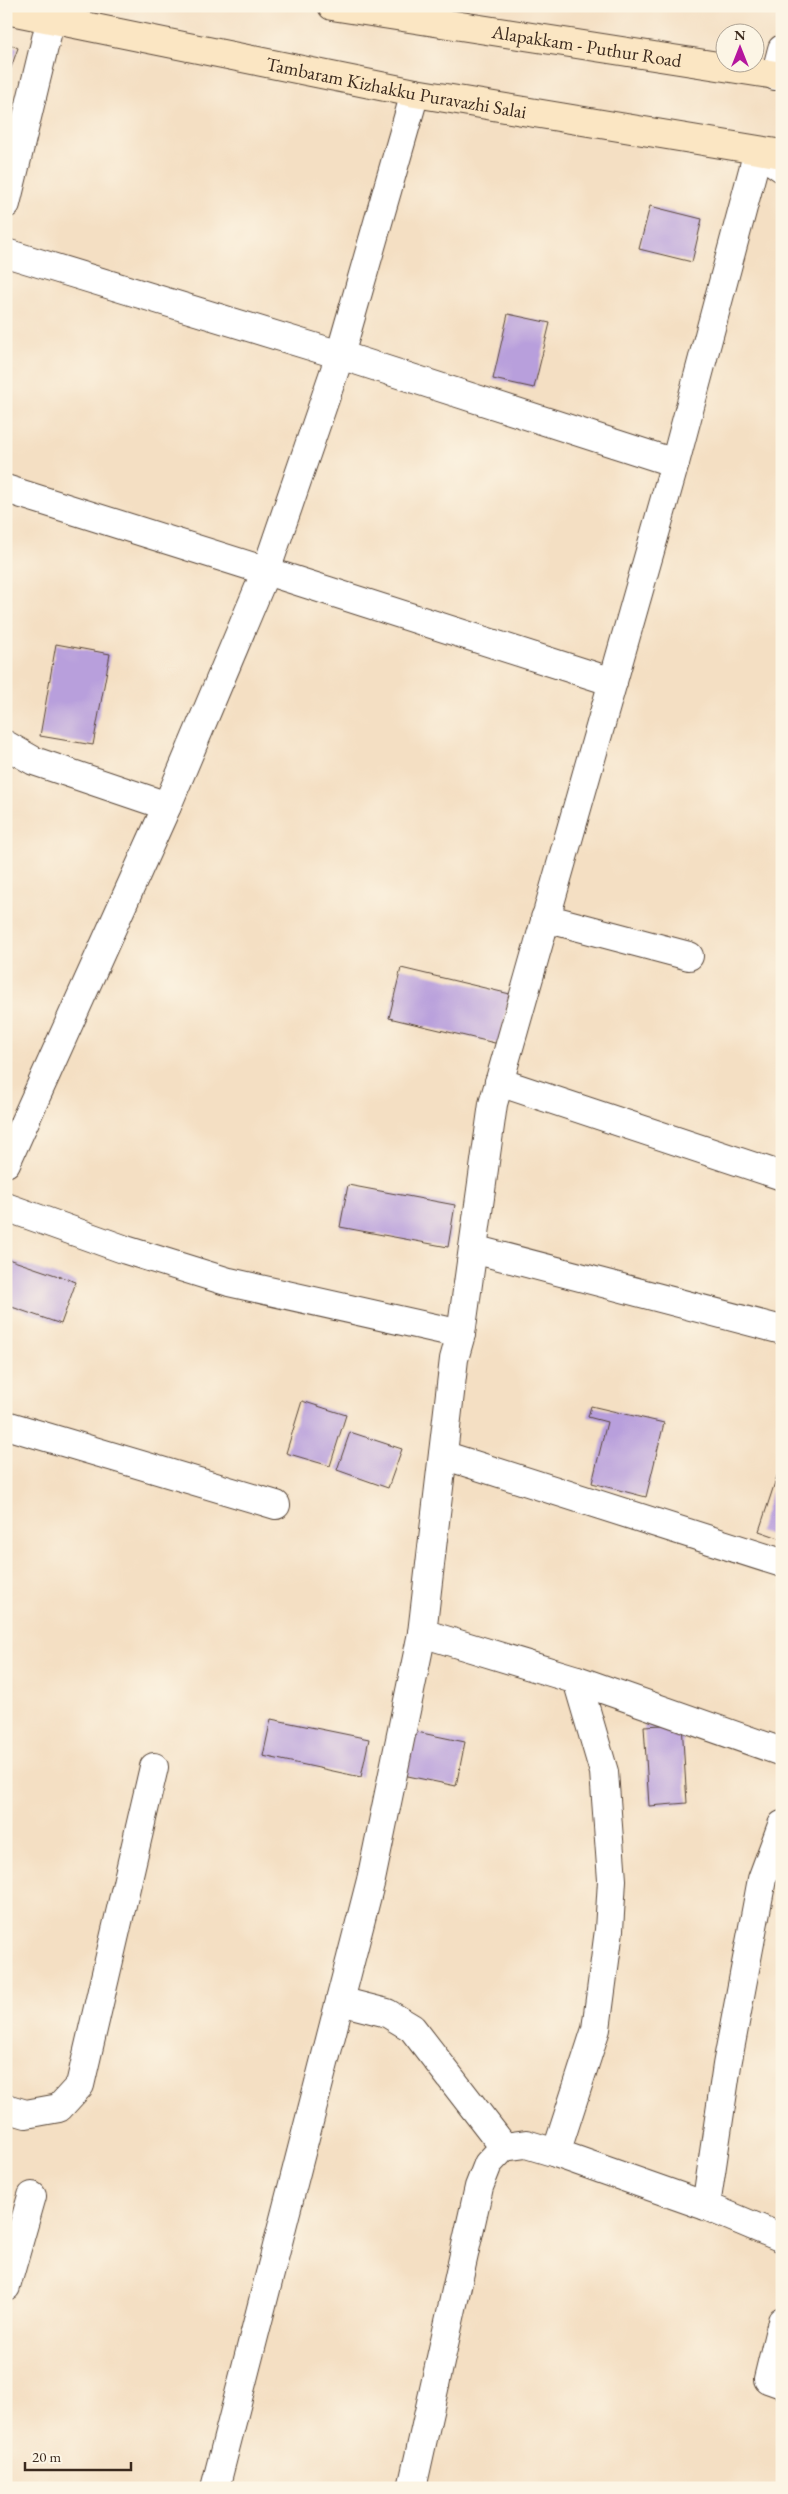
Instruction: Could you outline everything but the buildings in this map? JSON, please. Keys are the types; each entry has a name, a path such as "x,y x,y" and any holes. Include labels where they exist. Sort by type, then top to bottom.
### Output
{"main road":[{"name":"Alapakkam - Puthur Road","path":"332,6 779,76"},
{"name":"Tambaram Kizhakku Puravazhi Salai","path":"6,10 415,93 770,153"}],"street":[{"path":"6,204 51,18"},
{"path":"779,76 782,48"},
{"path":"6,1163 167,806 266,571 340,355 415,93"},
{"path":"215,2488 371,1880 422,1633 454,1359 461,1334 493,1104 675,463 770,153"},
{"name":"Tambaram Kizhakku Puravazhi Salai","path":"770,153 782,168"},
{"path":"6,253 340,355 675,463"},
{"path":"6,489 613,682"},
{"path":"6,745 34,761 167,806"},
{"path":"546,918 689,956"},
{"path":"499,1082 782,1176"},
{"path":"6,1207 126,1250 229,1282 461,1334"},
{"path":"473,1248 782,1330"},
{"path":"6,1425 276,1505"},
{"path":"443,1455 782,1563"},
{"path":"422,1633 577,1680 782,1752"},
{"path":"556,2153 596,2029 609,1930 612,1880 604,1772 577,1680"},
{"path":"6,2108 26,2114 59,2108 80,2085 154,1767"},
{"path":"706,2206 727,2065 762,1879 782,1825"},
{"path":"340,2002 387,2013 412,2028 504,2147"},
{"path":"412,2488 479,2188 488,2164 504,2147 526,2144 556,2153 706,2206 782,2238"},
{"path":"6,2287 32,2196"},
{"path":"782,2321 768,2379 782,2384"}]}
